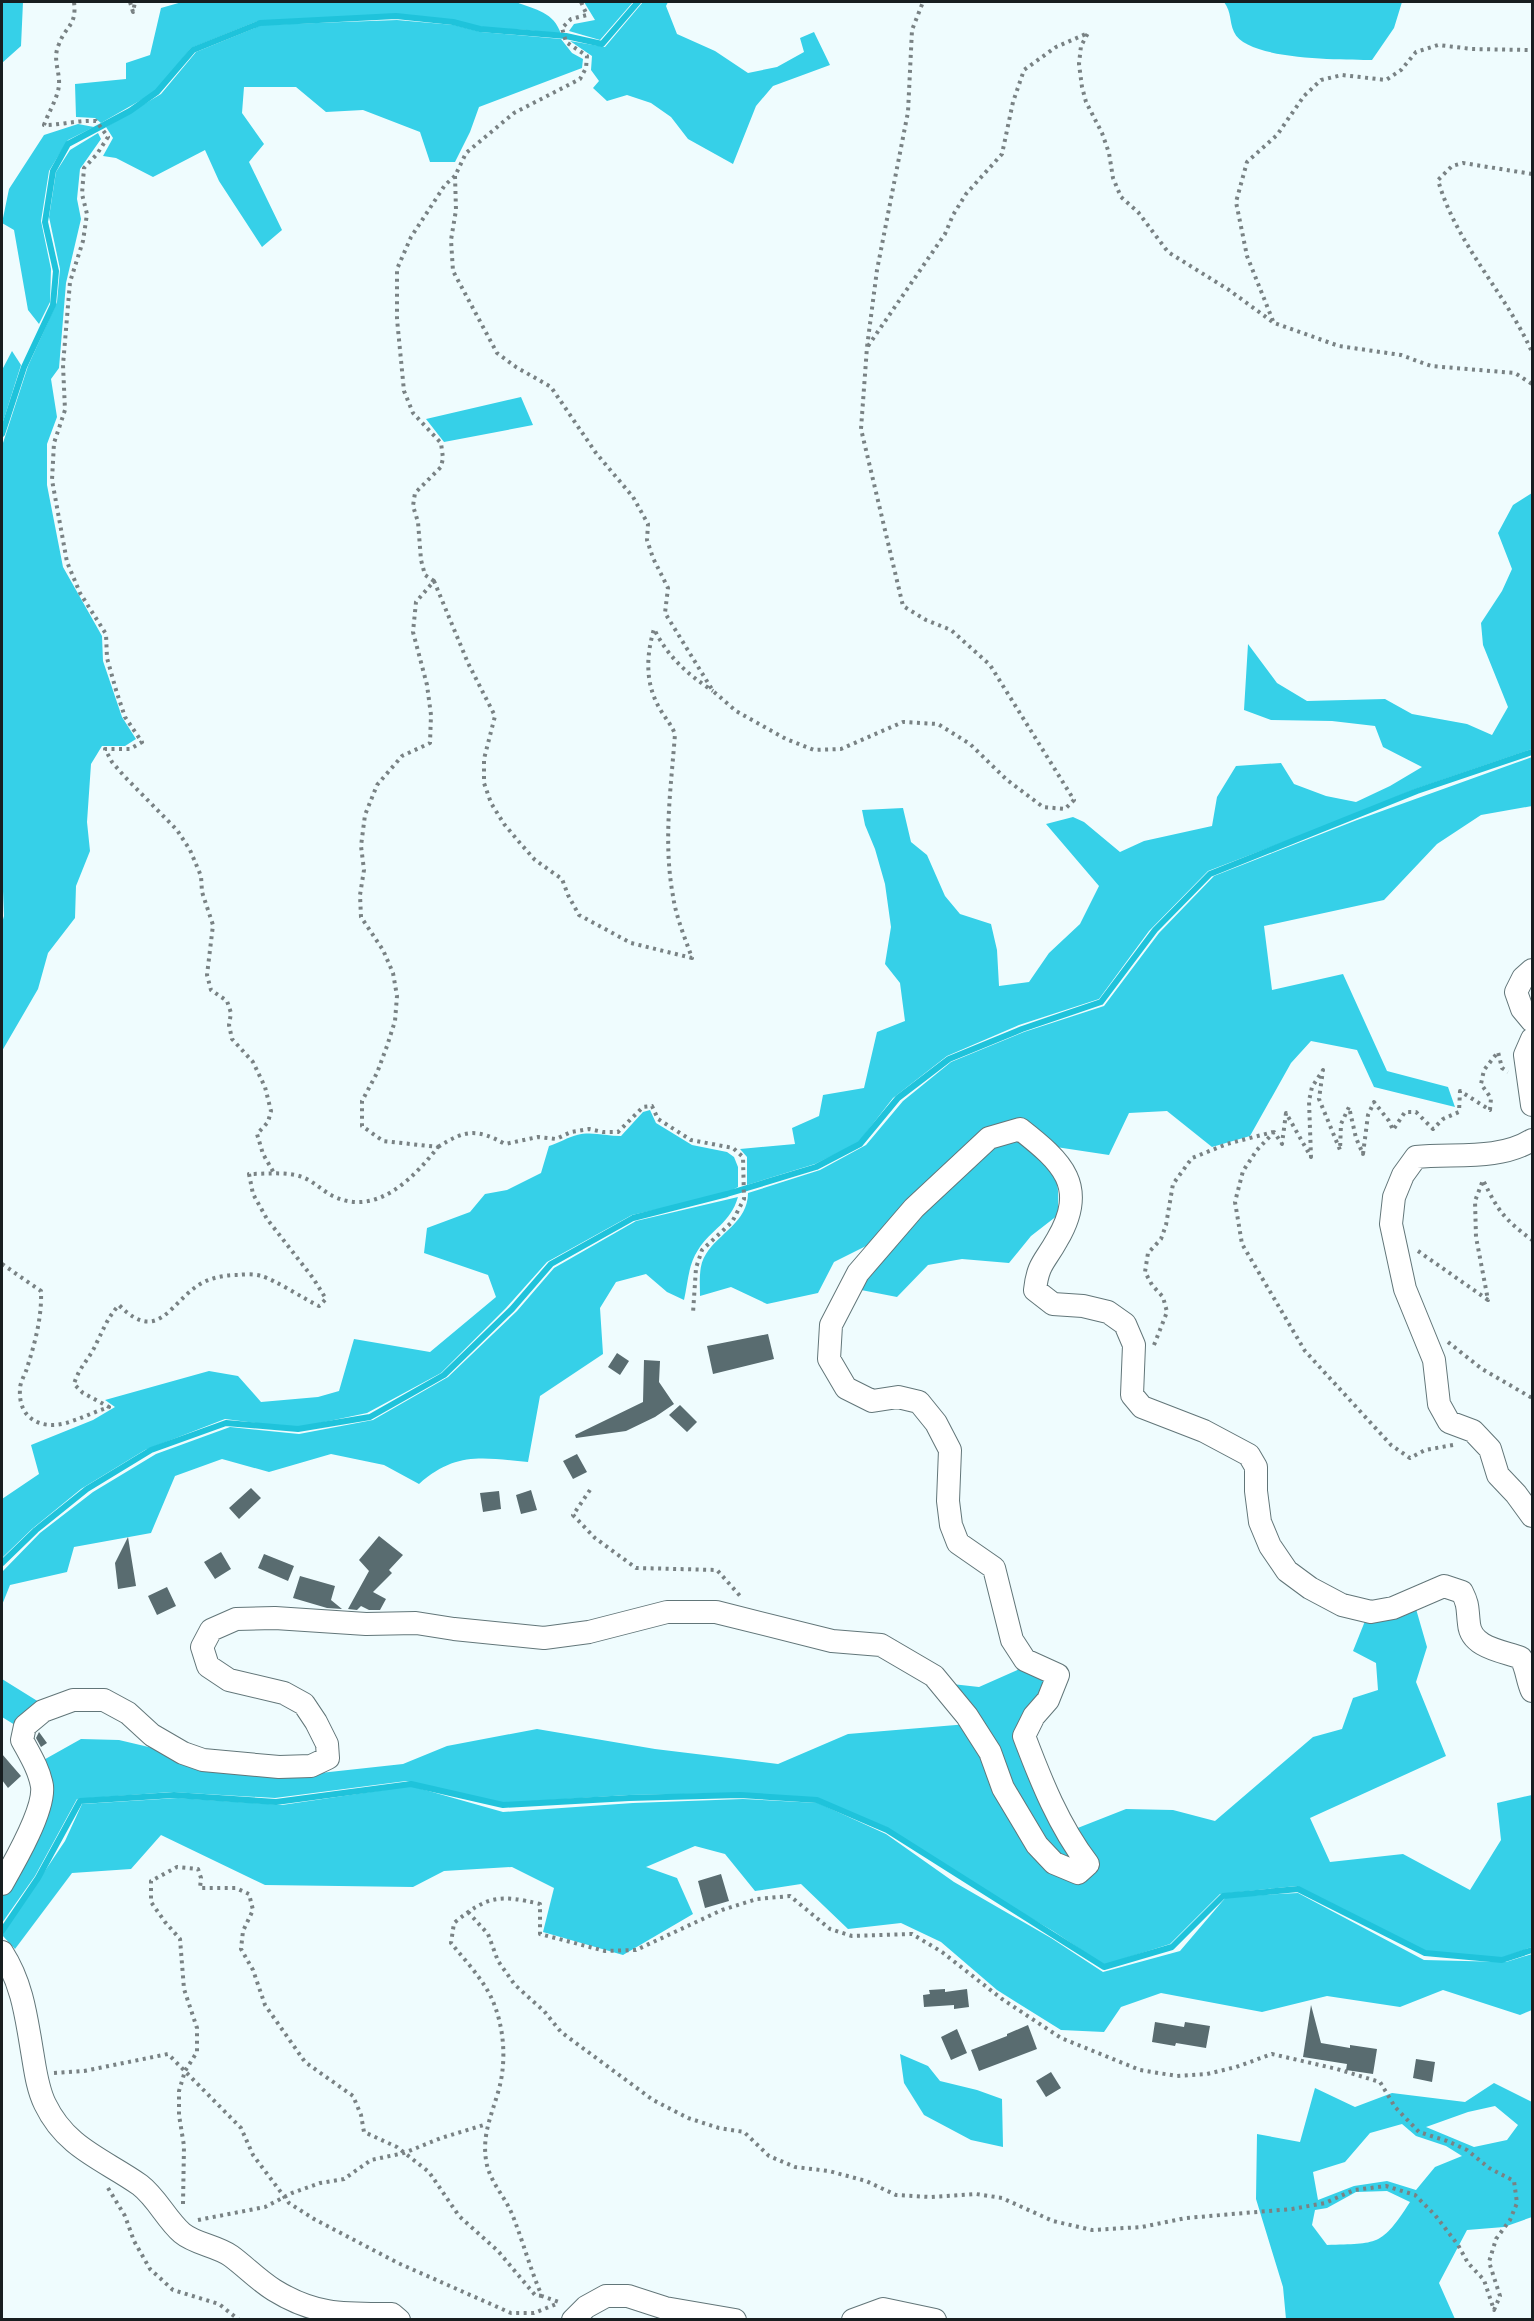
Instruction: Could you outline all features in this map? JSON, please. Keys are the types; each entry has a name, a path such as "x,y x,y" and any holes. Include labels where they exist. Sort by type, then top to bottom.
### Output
{"street":[{"path":"1533,970 1523,978 1516,992 1522,1009 1533,1021"},
{"path":"1533,1039 1525,1054 1533,1106"},
{"path":"2,1884 40,1808 42,1788 36,1765 22,1740 25,1726 43,1711 73,1700 104,1700 128,1713 152,1735 183,1753 203,1761 279,1767 311,1766 328,1758 327,1744 304,1704 284,1693 229,1680 208,1666 202,1647 211,1630 236,1619 275,1617 366,1624 416,1623 544,1638 589,1632 668,1612 716,1612 832,1641 881,1645 934,1676 967,1716 990,1752 1003,1788 1037,1845 1054,1863 1078,1873 1088,1864 1070,1841 1024,1736 1034,1716 1048,1700 1058,1675 1025,1660 1012,1640 994,1568 958,1543 951,1525 948,1501 950,1450 936,1423 919,1402 898,1396 872,1401 846,1388 829,1359 831,1325 858,1273 914,1208 989,1138 1020,1129 1060,1164 1072,1192 1068,1222 1038,1270 1035,1290 1053,1304 1083,1306 1108,1312 1125,1324 1134,1345 1132,1395 1142,1407 1204,1431 1249,1455 1256,1467 1260,1522 1270,1546 1287,1571 1310,1588 1342,1605 1371,1612 1393,1608 1444,1586 1462,1592 1469,1605 1468,1626 1477,1641 1521,1658 1528,1669 1529,1684 1533,1690"},
{"path":"1533,1140 1506,1151 1416,1157 1403,1175 1394,1197 1391,1224 1405,1290 1434,1360 1439,1404 1449,1422 1473,1431 1490,1449 1498,1475 1533,1516"},
{"path":"2,1952 14,1970 22,1997 36,2074 45,2103 75,2144 141,2186 162,2208 186,2227 230,2255 274,2290 303,2305 332,2313 392,2314 399,2319"},
{"path":"573,2310 606,2296 628,2296 665,2308 735,2319"},
{"path":"853,2319 883,2309 935,2319"}],"path":[{"path":"74,2 75,13 71,27 59,44 55,63 59,85 44,125 77,120 96,121 108,137 84,168 82,194 87,214 83,241 69,282 63,364 65,410 54,443 52,480 59,525 67,561 80,593 106,634 107,658 125,717 142,742 130,749 105,749 124,776 177,830 190,850 201,876 202,892 213,925 207,975 211,990 226,1001 231,1013 229,1025 232,1039 254,1062 265,1087 271,1111 268,1122 257,1134 263,1154 274,1173"},
{"path":"130,2 134,12 135,2"},
{"path":"582,2 587,15 571,19 562,28 566,42 587,56 586,68 580,79 514,113 466,153 454,176 445,185 411,237 397,269 397,319 404,391 413,413 441,443 443,458 441,467 415,493 413,506 418,522 421,560 425,575 434,580 468,663 495,716 484,759 484,783 491,803 504,824 536,860 562,879 579,915 632,943 692,958 677,914 669,868 667,820 675,734 671,723 653,696 648,674 648,650 654,629 664,648 690,676 736,711 786,739 814,750 840,749 903,722 938,724 970,744 1006,780 1043,807 1065,809 1074,800 990,665 951,630 926,620 903,606 861,429 867,347 877,270 908,112 912,30 923,2"},
{"path":"867,347 945,234 952,215 966,194 1002,154 1013,102 1024,70 1056,47 1088,33 1081,46 1079,64 1082,87 1086,102 1102,133 1109,153 1113,178 1121,197 1138,212 1168,252 1229,290 1274,323 1339,346 1401,355 1431,366 1515,373 1533,384"},
{"path":"1274,323 1247,256 1236,202 1247,162 1277,135 1304,96 1321,80 1342,75 1386,80 1401,70 1416,52 1438,45 1472,49 1533,50"},
{"path":"1533,174 1463,164 1452,166 1438,180 1444,202 1460,234 1500,294 1533,352"},
{"path":"454,176 456,210 451,240 453,271 497,353 551,387 596,453 633,497 648,524 647,540 668,588 665,613 713,692"},
{"path":"434,580 416,602 413,632 427,685 431,715 430,743 402,756 377,785 365,815 361,846 364,870 360,895 361,917 383,950 393,973 397,996 395,1021 387,1046 362,1101 363,1126 383,1140 438,1147"},
{"path":"1274,1132 1282,1144 1286,1113 1311,1157 1309,1101 1312,1087 1323,1070 1319,1099 1340,1150 1341,1124 1349,1107 1356,1138 1363,1154 1368,1115 1374,1102 1393,1130 1405,1112 1416,1112 1433,1129 1443,1119 1459,1112 1460,1091 1490,1110 1491,1098 1481,1084 1484,1070 1498,1052 1502,1068 1512,1076 1526,1068"},
{"path":"2,1264 41,1291 42,1307 20,1388 21,1404 30,1418 44,1426 65,1423 109,1407 83,1393 74,1384 79,1369 97,1344 108,1317 119,1305 131,1317 150,1321 166,1316 201,1284 217,1277 238,1275 262,1276 319,1306 326,1299 313,1278 267,1219 253,1194 249,1174 296,1175 312,1180 334,1197 360,1204 380,1199 401,1185 424,1166 438,1147 455,1136 471,1132 488,1135 505,1144 538,1137 556,1139 571,1132 589,1129 618,1132 643,1107 652,1106 658,1119 691,1140 733,1148 743,1157 744,1199 732,1222 702,1250 696,1268 693,1313"},
{"path":"1132,1372 1150,1351 1167,1312 1163,1297 1152,1285 1145,1272 1148,1252 1161,1239 1166,1225 1173,1184 1192,1158 1227,1144 1274,1132"},
{"path":"1274,1132 1257,1150 1243,1171 1235,1202 1242,1244 1253,1265 1305,1351 1391,1445 1410,1458 1425,1450 1453,1445 1463,1448"},
{"path":"1412,1258 1412,1246 1434,1264 1488,1300 1476,1237 1475,1201 1483,1180 1496,1209 1533,1240"},
{"path":"1420,1326 1450,1344 1498,1379 1533,1398"},
{"path":"590,1490 573,1515 595,1538 636,1568 717,1570 766,1624"},
{"path":"487,2124 441,2138 404,2153 371,2160 344,2179 320,2183 292,2193 265,2207 186,2227 183,2207 184,2146 179,2115 179,2091 185,2071 197,2052 197,2028 184,1989 180,1939 151,1902 151,1881 177,1867 198,1869 201,1878 200,1888 237,1888 249,1894 253,1910 243,1931 241,1949 253,1970 265,2005 304,2062 353,2096 361,2115 364,2132 397,2147 404,2153 429,2172 459,2216 498,2251 535,2295 573,2310"},
{"path":"468,1912 488,1934 498,1961 515,1985 544,2011 561,2032 653,2100 688,2118 720,2128 744,2132 769,2156 795,2167 829,2171 866,2181 896,2195 930,2197 976,2194 1002,2198 1053,2222 1092,2230 1142,2227 1186,2218 1292,2209 1325,2204 1354,2190 1386,2186 1415,2194 1435,2215 1458,2245 1468,2263 1484,2280 1494,2310 1500,2296 1489,2262 1496,2239 1510,2220 1517,2204 1514,2181 1489,2168 1467,2150 1419,2132 1395,2107 1380,2082 1272,2054 1236,2067 1207,2074 1177,2076 1140,2070 1062,2038 1002,1999 942,1952 912,1934 852,1936 830,1929 790,1896 748,1901 693,1922 636,1950 615,1951 605,1951 540,1934 540,1904 512,1897 484,1902 468,1912 454,1923 451,1943 490,1994 499,2019 503,2041 503,2068 487,2124 484,2141 486,2163 494,2185 511,2211 529,2266 542,2296"},
{"path":"36,2074 84,2071 168,2054 241,2128 253,2155 289,2203 314,2219 398,2263 511,2313 573,2310"},
{"path":"106,2186 125,2216 134,2241 150,2269 172,2290 219,2304 239,2319"}],"shaded area":[{"path":"2,2 23,2 21,46 2,63"},
{"path":"182,2 516,2 549,16 561,34 479,28 451,20 394,15 258,21 191,48 155,92 101,123 95,118 76,117 75,84 126,79 126,63 150,55 161,8"},
{"path":"584,2 633,2 600,40 569,31 574,24 595,20"},
{"path":"643,2 668,2 666,6 677,34 715,51 748,73 777,67 804,52 800,38 814,32 830,65 773,86 756,106 733,164 688,139 671,117 651,103 627,95 607,101 593,88 599,81 591,70 592,56 570,41 605,47"},
{"path":"1224,2 1402,2 1394,28 1372,60 1297,56 1257,48 1242,41 1234,32"},
{"path":"397,20 454,25 481,32 561,39 572,53 583,59 582,68 479,107 455,162 430,162 420,132 363,110 326,112 296,87 244,87 242,113 264,144 249,162 282,230 262,247 219,181 205,150 153,177 116,158 103,156 113,138 106,127 161,94 196,52 262,25"},
{"path":"78,124 94,127 68,140 49,171 41,221 51,269 50,302 39,324 28,310 14,230 2,223 9,189 44,135"},
{"path":"98,133 101,139 80,169 77,199 81,219 66,283 59,368 51,379 57,417 47,444 47,485 63,567 102,636 103,661 122,717 136,739 125,746 102,746 91,764 87,822 90,851 76,886 75,918 48,953 38,989 2,1051 2,923 4,916 2,446 28,366 57,302 60,269 49,217 56,172 70,150"},
{"path":"12,351 21,365 2,425 2,370"},
{"path":"521,397 533,425 444,442 426,419"},
{"path":"1532,493 1532,749 1415,789 1208,871 1149,931 1099,999 1019,1025 947,1056 893,1098 858,1143 815,1164 747,1185 747,1157 740,1149 795,1144 792,1128 819,1116 823,1095 864,1088 877,1032 905,1021 900,983 885,964 891,927 885,884 862,810 903,808 911,842 927,855 945,896 960,914 991,924 997,950 999,986 1029,982 1049,953 1080,924 1099,886 1046,824 1073,817 1084,822 1120,852 1144,841 1212,826 1217,797 1236,766 1281,763 1294,784 1326,796 1356,802 1422,767 1383,747 1375,726 1332,721 1271,720 1244,710 1248,644 1277,683 1307,701 1385,699 1412,714 1467,724 1492,735 1508,707 1483,645 1481,623 1502,591 1512,569 1498,533 1513,505"},
{"path":"1532,757 1532,806 1481,815 1437,844 1384,900 1264,926 1272,990 1343,974 1387,1071 1448,1087 1455,1107 1374,1087 1357,1050 1311,1041 1291,1063 1250,1136 1212,1147 1167,1111 1129,1113 1109,1155 1056,1147 1020,1124 876,1241 834,1262 818,1293 767,1304 731,1287 700,1296 703,1259 738,1220 747,1203 748,1193 820,1170 866,1145 903,1101 951,1062 1024,1032 1104,1006 1159,933 1214,876 1357,820"},
{"path":"650,1110 656,1123 692,1145 727,1152 734,1157 738,1167 738,1187 725,1194 632,1215 547,1262 506,1308 441,1373 367,1413 296,1428 225,1419 145,1450 81,1489 32,1529 2,1558 2,1499 39,1474 31,1445 93,1420 115,1407 105,1400 209,1371 238,1376 261,1402 318,1397 339,1391 354,1339 430,1352 496,1297 488,1275 424,1253 427,1228 470,1212 485,1194 507,1190 541,1173 549,1146 582,1134 621,1136 643,1112"},
{"path":"1012,1138 1035,1150 1055,1174 1058,1215 1031,1236 1009,1263 962,1259 928,1265 897,1297 856,1289 970,1162"},
{"path":"738,1197 726,1220 703,1243 695,1256 690,1268 684,1300 667,1292 646,1274 616,1282 600,1308 603,1354 540,1396 528,1462 497,1459 458,1461 432,1473 419,1484 384,1465 331,1454 269,1472 222,1459 175,1476 151,1533 74,1547 67,1572 10,1585 2,1605 2,1572 40,1533 93,1492 156,1454 230,1427 299,1434 373,1420 448,1377 517,1311 554,1268 636,1221"},
{"path":"1414,1602 1427,1647 1416,1682 1446,1756 1310,1818 1330,1862 1403,1854 1470,1890 1501,1840 1497,1803 1532,1795 1532,1947 1501,1958 1425,1951 1297,1886 1220,1894 1170,1944 1104,1965 1053,1931 955,1874 886,1827 816,1798 738,1793 628,1795 504,1803 406,1781 275,1798 171,1792 77,1799 35,1876 2,1923 2,1894 31,1848 40,1762 81,1739 119,1740 174,1753 311,1774 403,1764 447,1746 537,1729 655,1749 778,1764 848,1734 968,1724 1002,1791 1077,1878 1070,1831 1126,1809 1173,1810 1215,1821 1313,1737 1342,1729 1353,1698 1378,1690 1376,1663 1353,1651 1365,1621"},
{"path":"1024,1667 1053,1677 1019,1735 1080,1861 1054,1860 952,1684 979,1687"},
{"path":"2,1679 39,1702 15,1725 2,1717"},
{"path":"411,1786 503,1812 633,1803 743,1799 818,1803 886,1834 954,1882 1051,1938 1103,1972 1180,1951 1226,1897 1298,1893 1424,1960 1506,1962 1532,1954 1532,2010 1520,2015 1443,1990 1400,2007 1327,1996 1262,2012 1161,1993 1121,2007 1104,2032 1061,2030 997,1990 941,1942 901,1923 848,1929 801,1884 755,1891 725,1854 695,1846 646,1867 677,1878 693,1914 623,1955 543,1932 554,1888 512,1867 444,1871 413,1887 265,1885 161,1835 131,1869 72,1873 15,1949 2,1935 65,1841 82,1804 178,1798 282,1805"},
{"path":"900,2054 928,2066 940,2081 1002,2099 1003,2147 971,2140 924,2115 904,2083"},
{"path":"1494,2083 1532,2102 1532,2217 1504,2227 1467,2230 1439,2283 1455,2319 1286,2319 1283,2287 1256,2199 1257,2134 1300,2142 1315,2088 1355,2107 1392,2093 1465,2102","holes":["1495,2106 1518,2125 1507,2140 1474,2147 1426,2127 1468,2112","1402,2124 1416,2136 1446,2146 1462,2156 1435,2167 1416,2190 1387,2181 1354,2186 1318,2200 1313,2172 1345,2162 1370,2133","1387,2191 1410,2202 1392,2227 1377,2240 1357,2244 1327,2245 1312,2225 1315,2210 1327,2208 1356,2192"]}],"building":[{"path":"768,1334 774,1359 713,1374 707,1346"},
{"path":"617,1353 629,1361 620,1375 608,1367"},
{"path":"644,1360 660,1361 659,1382 674,1404 655,1417 626,1431 576,1438 575,1435 643,1402"},
{"path":"680,1405 697,1422 687,1432 669,1415"},
{"path":"577,1454 587,1472 573,1479 563,1461"},
{"path":"251,1488 261,1498 239,1519 229,1508"},
{"path":"531,1490 537,1510 521,1514 516,1495"},
{"path":"499,1491 501,1509 483,1512 480,1493"},
{"path":"379,1536 403,1555 389,1570 392,1573 373,1592 386,1599 380,1610 369,1610 361,1606 357,1610 348,1609 369,1571 359,1560"},
{"path":"128,1537 136,1586 118,1589 115,1563"},
{"path":"221,1552 231,1569 215,1579 204,1562"},
{"path":"264,1554 294,1566 288,1581 258,1568"},
{"path":"300,1576 335,1586 331,1600 342,1609 327,1608 293,1598"},
{"path":"167,1587 176,1606 157,1615 148,1596"},
{"path":"39,1732 47,1743 41,1747 36,1738"},
{"path":"2,1754 21,1776 8,1788 2,1780"},
{"path":"721,1874 729,1901 705,1908 698,1881"},
{"path":"945,1989 945,1992 967,1989 969,2007 954,2009 954,2005 924,2007 923,1995 930,1994 929,1990"},
{"path":"1311,2005 1321,2043 1350,2048 1350,2045 1377,2049 1373,2074 1346,2070 1347,2064 1303,2057"},
{"path":"1155,2022 1184,2027 1185,2022 1210,2026 1206,2048 1152,2042"},
{"path":"1028,2025 1037,2049 979,2071 971,2050"},
{"path":"957,2029 967,2053 951,2060 941,2037"},
{"path":"1416,2059 1435,2062 1432,2082 1413,2078"},
{"path":"1051,2072 1061,2088 1046,2097 1036,2081"}],"waterway":[{"path":"2,434 24,367 53,305 56,271 45,222 53,171 68,144 130,111 157,92 193,50 260,23 396,16 453,22 480,29 566,36 602,44 638,2"},
{"path":"2,1563 36,1530 87,1489 151,1450 226,1423 298,1429 370,1417 444,1375 512,1309 551,1264 633,1218 727,1194 816,1167 860,1144 898,1098 949,1059 1022,1029 1101,1002 1155,930 1210,874 1417,791 1532,752"},
{"path":"2,1931 38,1878 80,1801 174,1795 276,1802 411,1784 503,1805 740,1795 817,1800 887,1830 1104,1967 1172,1947 1223,1896 1298,1889 1425,1953 1502,1960 1532,1950"}]}
